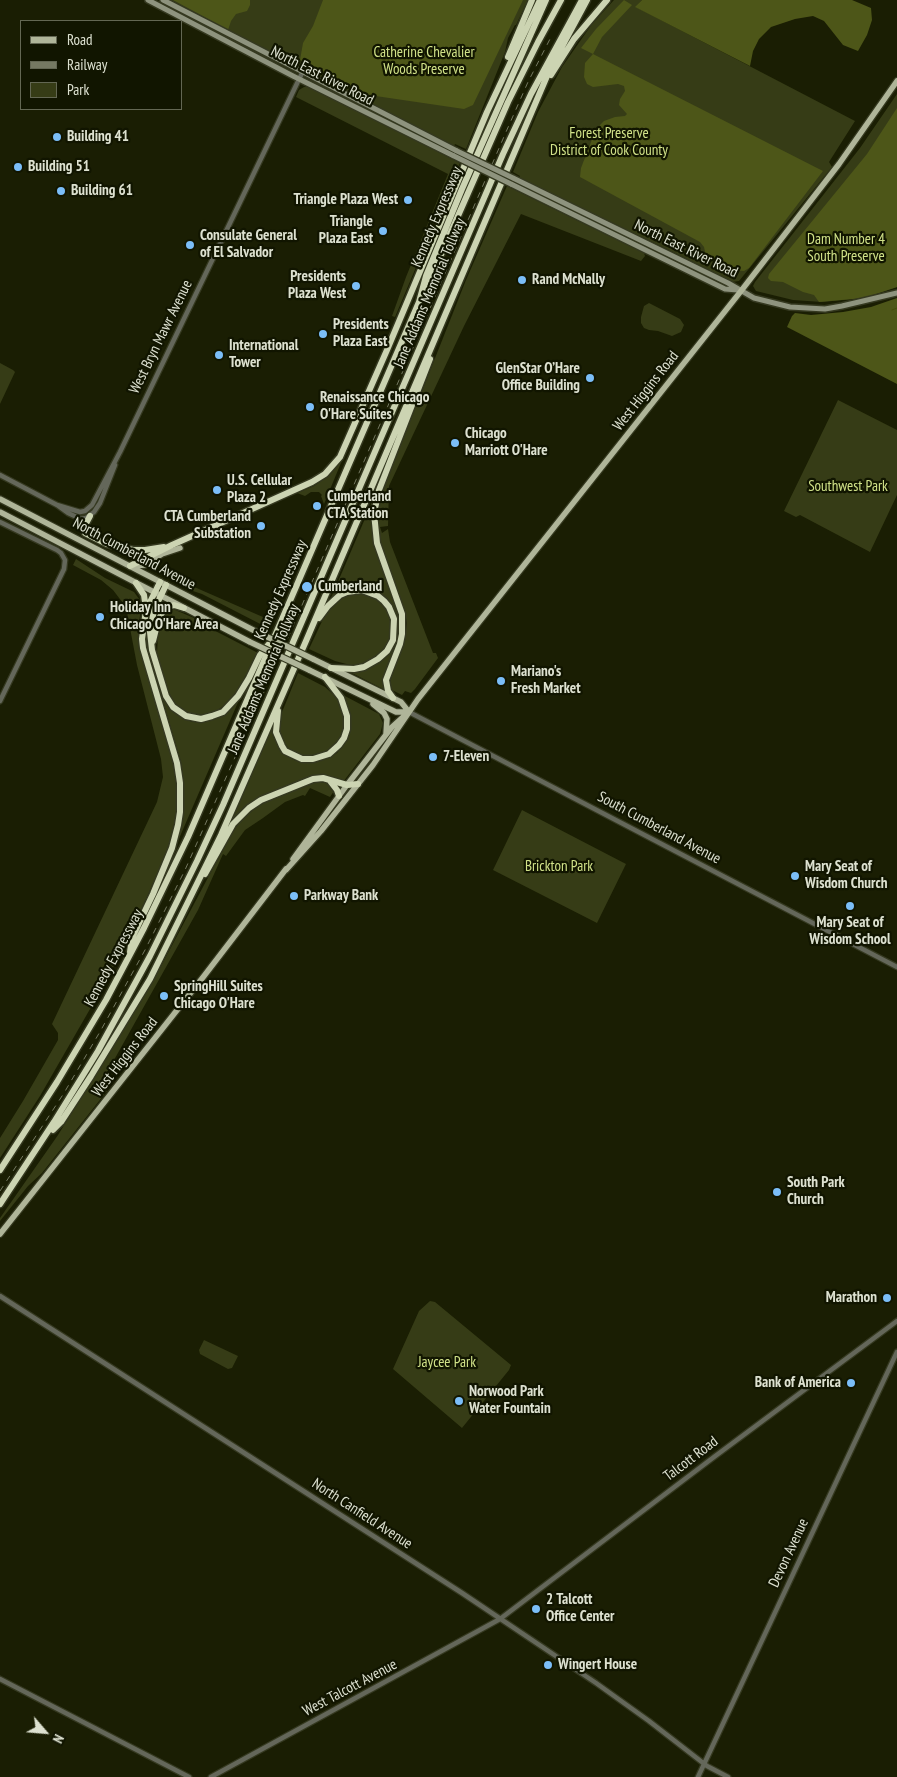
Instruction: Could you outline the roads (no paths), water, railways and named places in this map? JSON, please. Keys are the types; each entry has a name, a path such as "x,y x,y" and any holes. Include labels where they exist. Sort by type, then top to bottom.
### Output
{"highway":[{"path":"130,566 172,544 312,482 325,474 340,457 487,112 532,0"},
{"path":"487,112 540,0"},
{"name":"Kennedy Expressway","path":"0,1170 75,1054 129,958 188,837 419,302 426,276 462,189 546,0"},
{"name":"Jane Addams Memorial Tollway","path":"419,302 432,278 508,102 561,0"},
{"name":"Jane Addams Memorial Tollway","path":"44,1138 98,1051 139,978 223,806 504,154 531,94 582,0"},
{"path":"0,1204 44,1138 61,1122 115,1037 150,979 196,887 306,641 556,56 587,0"},
{"path":"536,105 565,53 587,22 607,0"},
{"path":"393,698 388,691 386,680 400,644 402,614 377,543 374,522 375,505 428,366 444,318"},
{"path":"90,516 84,527 86,533 94,539 117,548 145,550 172,544"},
{"path":"129,958 132,938 157,886 172,848 180,812 180,783 177,763 143,648 142,630 146,610 144,596 136,583"},
{"path":"163,583 158,594 151,625 152,647 169,702 186,716 201,719 223,712 244,688 260,655 275,636"},
{"path":"306,641 324,610 340,595 362,590 378,596 384,601 392,613 394,625 393,640 387,651 378,659 360,668 331,668"},
{"path":"146,610 158,594"},
{"path":"152,647 158,621 163,610 174,606 184,608"},
{"path":"283,693 276,726 282,746 290,754 302,759 323,757 333,751 344,738 348,716 341,698 325,677"},
{"path":"196,887 210,868 234,824 248,808 261,800 306,781 318,778 347,785 358,784"},
{"path":"329,780 335,786 339,796"}],"main road":[{"name":"North East River Road","path":"148,0 299,79 728,283 754,298 773,304 807,309 842,306 897,293"},
{"name":"North East River Road","path":"163,0 455,153"},
{"name":"West Higgins Road","path":"0,1234 200,982 392,727 408,712 741,291 845,156 897,81"},
{"name":"North Cumberland Avenue","path":"0,499 255,631 401,702 408,712"},
{"name":"North Cumberland Avenue","path":"0,512 250,642 396,712 408,712"},
{"path":"130,566 145,565 162,554 180,548"},
{"path":"366,698 384,713 387,719 388,726 385,737"},
{"name":"West Higgins Road","path":"286,870 306,849 358,784 398,730 408,712"}],"street":[{"name":"West Bryn Mawr Avenue","path":"57,505 80,512 89,508 120,452 302,72"},
{"name":"West Bryn Mawr Avenue","path":"0,475 81,518 90,516 100,503 120,452"},
{"path":"0,522 57,550 65,560 64,569 0,701"},
{"name":"South Cumberland Avenue","path":"408,712 897,967"},
{"name":"North Canfield Avenue","path":"0,1296 458,1590 596,1683 704,1764 728,1777"},
{"name":"Talcott Road","path":"500,1619 897,1320"},
{"name":"Devon Avenue","path":"698,1777 897,1352"},
{"name":"West Talcott Avenue","path":"211,1777 500,1619"},
{"path":"0,1679 189,1777"}],"waterway":[{"path":"892,310 897,308"}],"railway":[{"path":"0,1191 64,1093 101,1030 145,950 185,870 287,640 506,132 550,39"}],"place":[{"name":"Building 41","path":"57,137"},
{"name":"Building 51","path":"18,167"},
{"name":"Building 61","path":"61,191"},
{"name":"Triangle Plaza West","path":"408,200"},
{"name":"Triangle Plaza East","path":"383,231"},
{"name":"Consulate General of El Salvador","path":"190,245"},
{"name":"Rand McNally","path":"522,280"},
{"name":"Presidents Plaza West","path":"356,286"},
{"name":"Presidents Plaza East","path":"323,334"},
{"name":"International Tower","path":"219,355"},
{"name":"GlenStar O’Hare Office Building","path":"590,378"},
{"name":"Renaissance Chicago O'Hare Suites","path":"310,407"},
{"name":"Chicago Marriott O'Hare","path":"455,443"},
{"name":"U.S. Cellular Plaza 2","path":"217,490"},
{"name":"Cumberland CTA Station","path":"317,506"},
{"name":"CTA Cumberland Substation","path":"261,526"},
{"name":"Cumberland","path":"307,587"},
{"name":"Holiday Inn Chicago O'Hare Area","path":"100,617"},
{"name":"Mariano's Fresh Market","path":"501,681"},
{"name":"7-Eleven","path":"433,757"},
{"name":"Mary Seat of Wisdom Church","path":"795,876"},
{"name":"Parkway Bank","path":"294,896"},
{"name":"Mary Seat of Wisdom School","path":"850,906"},
{"name":"SpringHill Suites Chicago O'Hare","path":"164,996"},
{"name":"South Park Church","path":"777,1192"},
{"name":"Marathon","path":"887,1298"},
{"name":"Bank of America","path":"851,1383"},
{"name":"Norwood Park Water Fountain","path":"459,1401"},
{"name":"2 Talcott Office Center","path":"536,1609"},
{"name":"Wingert House","path":"548,1665"}],"park label":[{"name":"Catherine Chevalier Woods Preserve","path":"424,62"},
{"name":"Forest Preserve District of Cook County","path":"609,142"},
{"name":"Dam Number 4 South Preserve","path":"846,248"},
{"name":"Southwest Park","path":"848,487"},
{"name":"Brickton Park","path":"559,867"},
{"name":"Jaycee Park","path":"447,1363"}]}
